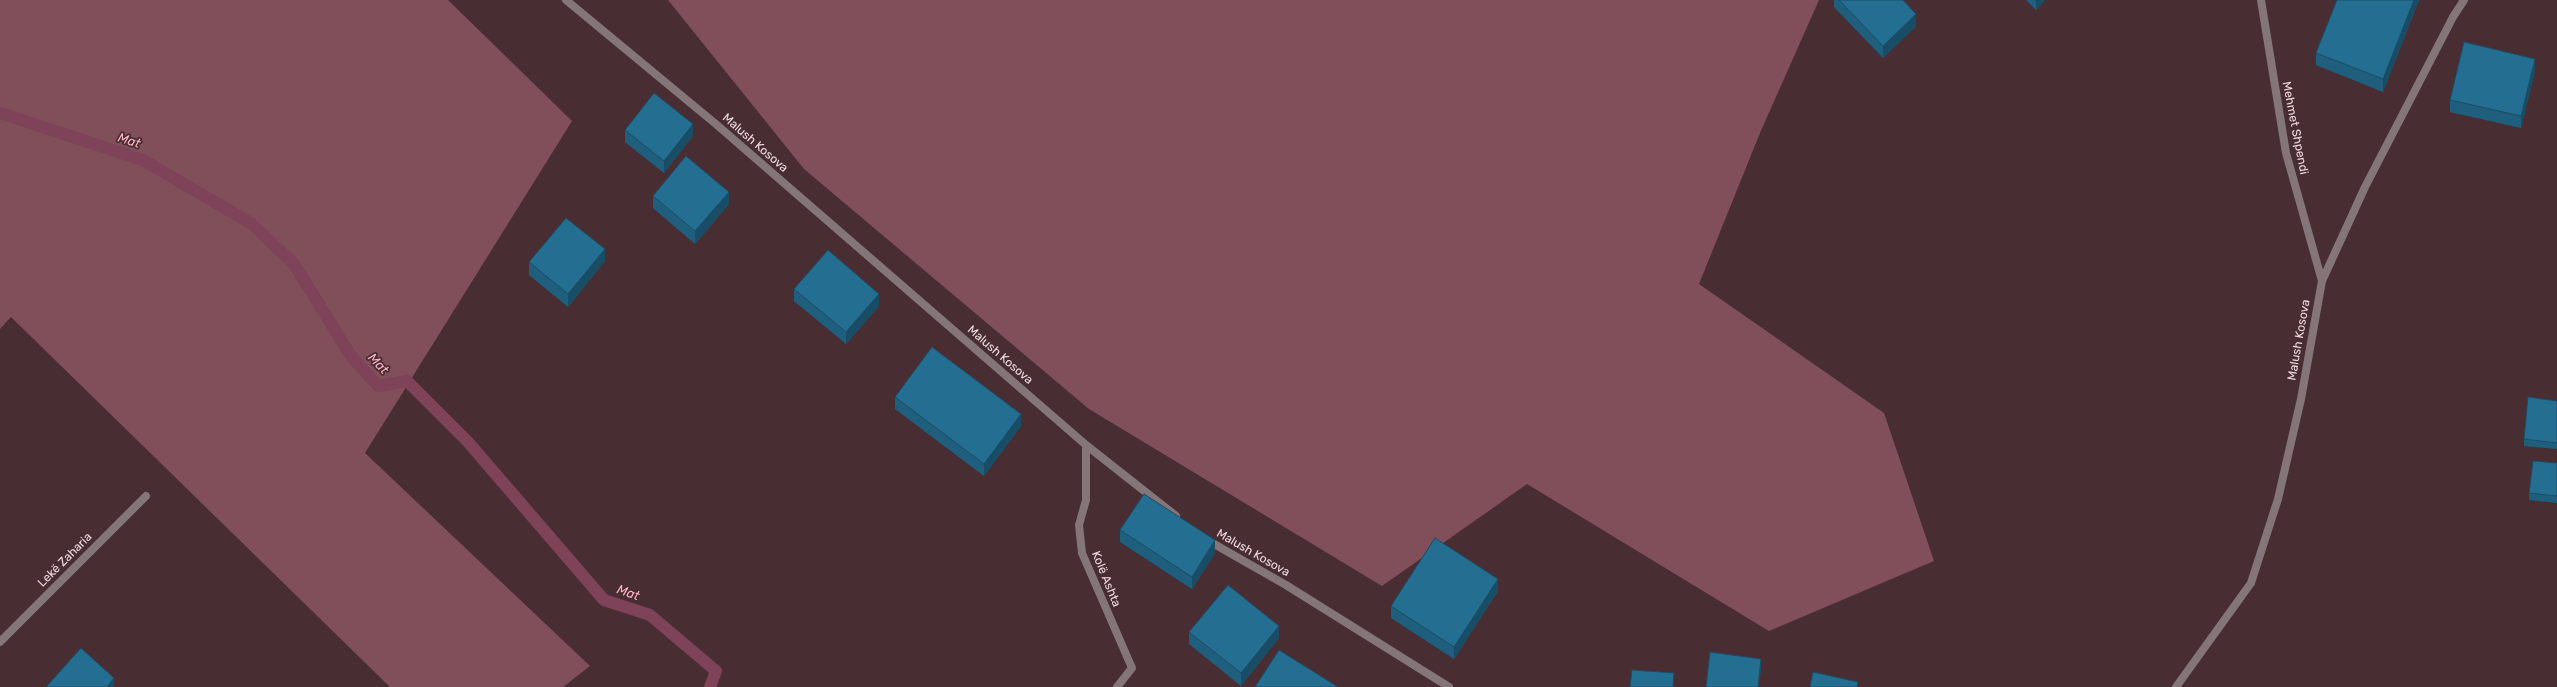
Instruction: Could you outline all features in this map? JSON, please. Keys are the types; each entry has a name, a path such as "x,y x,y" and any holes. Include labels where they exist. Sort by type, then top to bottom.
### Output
{"street":[{"name":"Malush Kosova","path":"566,0 717,125 1086,445 1184,523"},
{"name":"Mehmet Shpendi","path":"2261,0 2286,154 2322,281"},
{"name":"Malush Kosova","path":"2176,687 2251,583 2278,499 2301,399 2322,281 2365,187 2452,17 2464,0"},
{"name":"Kolë Ashta","path":"1086,445 1086,500 1079,526 1082,553 1132,668 1117,687"},
{"name":"Lekë Zaharia","path":"0,642 146,496"},
{"name":"Malush Kosova","path":"1201,536 1293,589 1449,687"}],"shaded area":[{"path":"0,0 448,0 572,121 365,453 590,666 563,687 390,687 11,317 0,329"},
{"path":"668,0 1819,0 1760,133 1699,284 1884,413 1934,561 1769,631 1527,484 1382,586 1089,409 804,169"}],"building":[{"path":"1839,0 1903,0 1916,14 1883,46"},
{"path":"2337,0 2414,0 2383,79 2316,53"},
{"path":"2464,42 2535,59 2521,116 2450,100"},
{"path":"654,93 693,124 664,161 625,130"},
{"path":"686,156 729,192 695,231 653,196"},
{"path":"566,218 605,249 568,294 529,262"},
{"path":"828,250 879,294 846,332 794,289"},
{"path":"932,347 1021,414 984,464 895,397"},
{"path":"2528,397 2557,401 2557,443 2524,439"},
{"path":"2533,461 2557,463 2557,496 2529,493"},
{"path":"1144,494 1215,540 1192,577 1120,530"},
{"path":"1435,538 1498,579 1454,647 1391,606"},
{"path":"1228,585 1279,626 1241,673 1189,632"},
{"path":"81,648 114,678 107,687 46,687"},
{"path":"1279,650 1338,687 1255,687"},
{"path":"1710,652 1761,659 1758,687 1706,687"},
{"path":"1632,670 1674,673 1673,687 1630,687"},
{"path":"1813,672 1858,682 1857,687 1810,687"}],"waterway":[{"name":"Mat","path":"0,113 143,160 252,224 294,264 351,356 378,386 407,381 468,442 604,600 650,615 716,671 710,687"}]}
